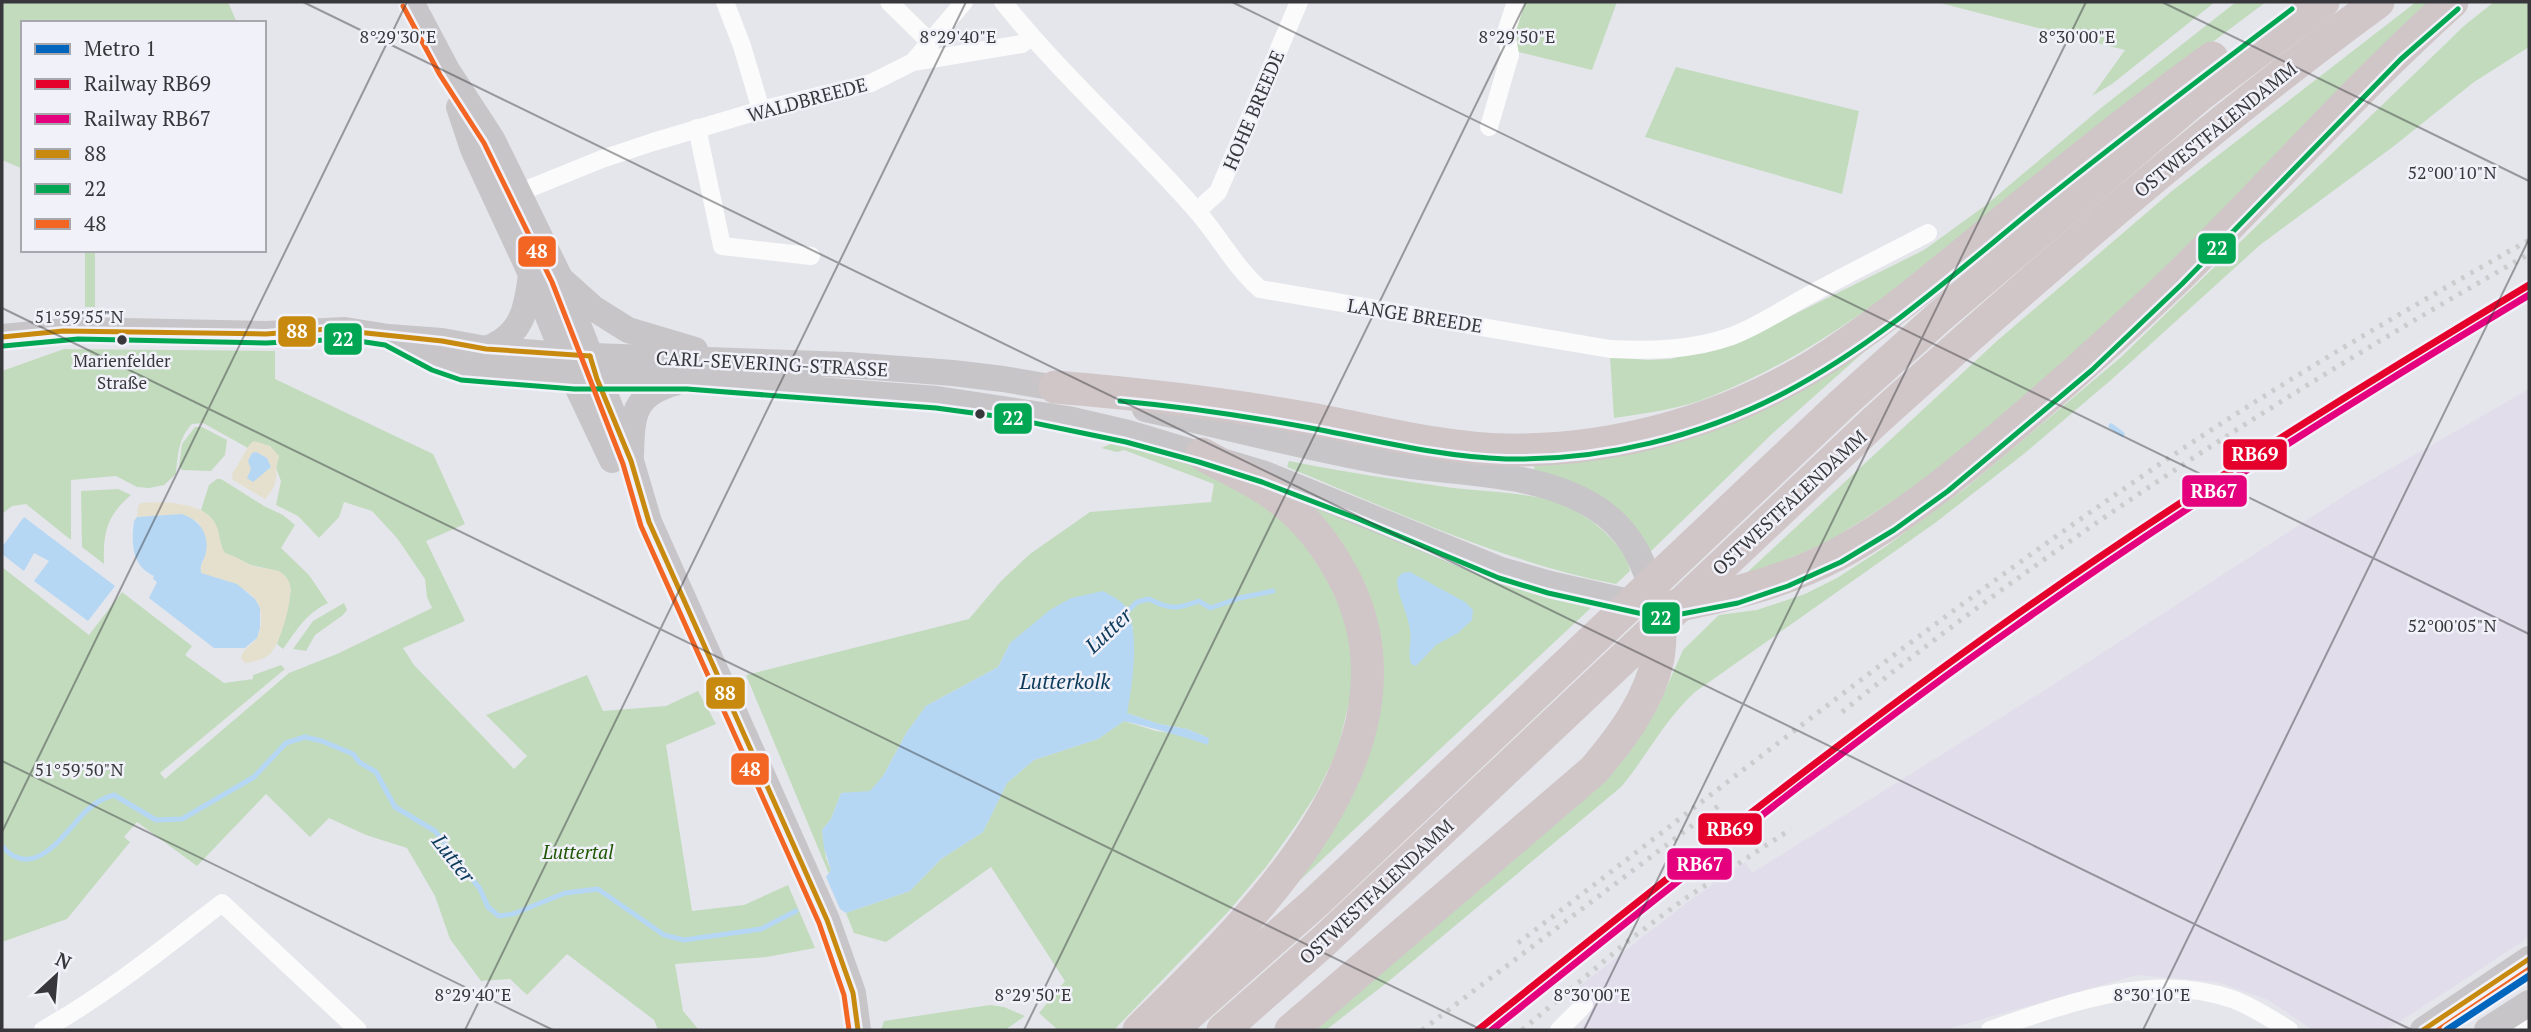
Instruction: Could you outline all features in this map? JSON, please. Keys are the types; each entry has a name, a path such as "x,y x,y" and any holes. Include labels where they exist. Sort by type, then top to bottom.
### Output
{"highway":[{"path":"1055,387 1246,409 1388,435 1505,450 1593,445 1639,437 1735,406 1817,364 1900,304 2188,75 2287,2"},
{"name":"OSTWESTFALENDAMM","path":"1171,1030 1316,902 1763,478 1939,317 2201,94 2323,2"},
{"name":"OSTWESTFALENDAMM","path":"1223,1030 1324,941 1964,340 2200,139 2378,2"},
{"path":"1292,1030 1594,770 1623,735 1644,698 1658,659 1660,609 1736,594 1784,578 1836,555 1889,523 1943,484 2086,363 2176,278 2395,53 2452,2"},
{"path":"1139,1030 1243,923 1290,866 1340,785 1356,744 1366,703 1365,639 1356,603 1338,566 1313,530 1279,498 1202,454"}],"main road":[{"path":"411,2 447,70 492,139 560,278 581,367 620,475 649,522 827,920 853,993 858,1030"},
{"path":"447,70 474,149 531,274 631,461 649,522"},
{"path":"486,349 502,343 517,327 528,300 531,274"},
{"path":"560,278 593,308 628,330 733,361"},
{"name":"CARL-SEVERING-STRASSE","path":"2,337 71,330 265,334 328,329 442,341 581,367 687,380 937,399 1011,409 1128,433 1202,454 1265,474 1501,570 1660,609"},
{"name":"CARL-SEVERING-STRASSE","path":"388,337 448,368 581,367 733,361 848,365 953,373 1055,387 1389,463 1511,478 1559,490 1594,507 1622,530 1640,555 1660,609"},
{"path":"631,461 632,419 638,406 657,387 687,380"},
{"path":"2423,1030 2529,959"},
{"path":"2487,1030 2529,1005"}],"street":[{"path":"725,2 742,46 761,110"},
{"path":"889,2 931,43"},
{"name":"WALDBREEDE","path":"913,62 964,2"},
{"name":"LANGE BREEDE","path":"1003,2 1031,37 1197,211 1242,273 1260,289 1610,349 1648,351 1731,337 1928,233"},
{"name":"HOHE BREEDE","path":"1197,211 1217,192 1222,182 1299,2"},
{"path":"1489,127 1510,55 1506,32 1516,2"},
{"name":"WALDBREEDE","path":"519,193 602,159 697,128 871,83 913,62 1022,44 1031,37"},
{"path":"697,128 722,246 811,256"},
{"path":"43,1030 82,1009 118,984 222,903 358,1030"},
{"path":"1990,1030 2064,1005 2128,992 2166,988 2203,991 2233,999 2289,1030"},
{"path":"1559,1030 1584,1005"},
{"path":"2524,1030 2529,1005"}],"shaded area":[{"path":"2529,389 2529,937 2519,944 2387,1030 2313,1030 2268,1000 2218,982 2137,975 1944,1030 1579,1030 1591,1015 1572,992 1685,904 1745,862 1752,873 2045,690 2350,492"}],"green space":[{"path":"2,2 228,2 236,21 21,21 21,168 2,160"},
{"path":"1522,2 1617,2 1592,70 1515,51 1512,33"},
{"path":"1936,2 2215,2 2112,84 2092,96 2125,50"},
{"path":"2236,2 2266,2 2074,147 1928,264 1846,324 1758,375 1712,396 1676,407 1614,418 1610,357 1670,359 1735,344 1924,250 1986,205 2101,108"},
{"path":"2416,2 2439,2 2218,227 1939,472 1826,543 1740,579 1998,340 2172,191"},
{"path":"2494,2 2529,2 2529,47 2474,82 2394,146 2260,245 2111,380 2025,453 1935,523 1695,692 1674,714 1621,787 1389,981 1326,1030 1308,1030 1644,730 1656,711 1683,650 1719,615 1757,610 1805,594 1837,578 1885,547 1967,487 2120,358 2465,25"},
{"path":"1676,67 1859,111 1842,194 1645,137"},
{"path":"85,252 95,252 95,307 85,307"},
{"name":"Luttertal","path":"64,349 275,351 275,379 433,454 465,524 426,541 465,621 403,648 414,665 514,769 527,756 486,715 587,675 603,711 666,706 698,691 716,724 666,745 692,911 744,905 788,885 815,948 767,957 675,964 683,1011 699,1030 658,1030 654,1020 567,954 527,995 510,979 481,981 450,939 435,896 407,848 366,835 329,818 310,837 266,794 197,866 137,822 124,837 130,842 67,919 2,942 2,567 89,635 122,592 192,646 185,655 224,683 253,679 253,675 281,665 285,669 160,773 165,779 289,673 337,654 432,608 427,597 425,579 397,538 372,511 344,502 339,517 319,538 298,516 276,505 281,481 276,468 279,456 250,444 248,448 203,423 192,424 187,430 180,447 176,474 164,485 137,487 116,476 71,480 71,540 26,504 12,506 2,514 2,371"},
{"path":"1865,351 1774,432 1650,552 1534,471 1535,459"},
{"path":"195,427 202,427 227,440 225,455 211,471 182,470 179,466 182,444"},
{"path":"1113,443 1227,477 1324,554 1358,666 1337,752 1316,794 1266,867 1227,913 1114,1030 1058,1030 1039,1013 1065,981 991,867 886,942 854,933 846,913 910,891 941,859 983,832 1007,783 1034,760 1098,739 1124,721 1156,731 1209,738 1187,729 1159,724 1127,713 1133,626 1010,643 998,667 926,706 907,732 883,776 870,792 841,793 831,819 822,830 826,858 831,870 829,874 746,675 969,619 1001,581 1030,554 1090,512 1211,502 1214,484 1124,450 1117,452 1101,448"},
{"path":"1289,461 1412,482 1554,501 1577,511 1611,538 1620,549 1630,571 1616,584 1532,563 1408,518 1287,467"},
{"path":"217,479 283,515 295,525 281,548 309,575 328,603 307,618 283,649 277,644 291,589 278,571 251,565 223,552 216,529 210,518 201,510 209,485"},
{"path":"118,489 131,495 111,518 104,544 104,564 82,547 81,491"},
{"path":"1293,500 1594,605 1281,898 1377,661"},
{"path":"344,603 347,610 315,635 306,651 293,649 313,621"},
{"path":"990,1005 1004,1007 1025,1016 1005,1030 881,1030 884,1021"}],"sand":[{"path":"254,441 270,446 279,456 274,487 265,499 233,480 232,474"},
{"path":"141,503 182,504 202,511 215,523 226,554 254,566 278,571 286,577 290,597 286,619 270,654 248,663 241,659 243,652 259,632 261,615 258,605 253,597 238,586 201,573 205,542 198,522 181,514 137,517"}],"water":[{"path":"256,452 267,458 271,467 253,482 247,478 251,469 248,461 252,453"},
{"path":"181,514 199,524 205,535 206,549 201,573 237,584 255,599 260,608 257,638 245,648 214,648 149,598 157,582 137,561 133,538 134,521 137,517"},
{"path":"24,517 115,586 88,621 34,581 49,561 34,553 24,571 2,554 2,547"},
{"path":"1410,572 1465,602 1473,610 1472,620 1458,633 1436,645 1416,666 1411,664 1410,660 1410,630 1397,579 1402,573"},
{"name":"Lutterkolk","path":"1103,591 1125,606 1133,629 1134,658 1127,713 1159,724 1187,729 1209,738 1208,745 1124,721 1098,739 1034,760 1007,783 983,832 941,859 910,891 846,913 840,909 826,877 831,870 822,830 831,819 841,793 870,791 883,776 907,732 926,706 998,667 1010,643 1050,610 1071,598"}],"waterway":[{"path":"2111,426 2122,434"},
{"name":"Lutter","path":"1125,614 1137,602 1149,599 1174,607 1199,601 1210,608 1273,591"},
{"name":"Lutter","path":"2,846 14,856 25,859 37,857 58,842 91,806 114,795 156,820 182,819 254,777 286,743 305,737 353,754 359,762 376,772 395,807 435,831 480,889 488,907 499,916 513,914 565,893 598,889 664,935 684,940 761,929 796,911"}],"railway":[{"path":"1518,943 1896,653 2128,486 2226,420 2326,358 2529,240"},
{"path":"1842,712 2006,587 2176,469 2351,359 2529,254"},
{"path":"1422,1030 1722,803"},
{"path":"1522,1030 1628,941 1683,900 1791,829"}],"metro line":[{"name":"1","path":"2447,1030 2529,976"}],"rail line":[{"name":"RB69","path":"1478,1030 1805,771 2006,622 2264,449 2529,285"},
{"name":"RB67","path":"1492,1030 1815,774 2013,628 2268,456 2529,295"}],"transit line":[{"name":"48","path":"403,6 440,75 484,143 552,282 623,464 641,526 819,923 844,995 849,1030"},
{"name":"22","path":"1120,401 1243,416 1411,448 1482,458 1542,459 1579,456 1615,451 1685,434 1720,422 1786,392 1888,327 2076,175 2292,9"},
{"name":"22","path":"3,346 78,339 266,343 345,339 385,345 432,370 461,380 574,389 687,389 936,408 1010,418 1126,442 1199,462 1262,482 1356,518 1499,578 1548,593 1661,618 1738,603 1788,586 1841,562 1894,530 1948,491 2092,370 2182,284 2401,59 2458,9"},
{"name":"88","path":"2,337 63,331 266,334 328,329 442,341 486,349 590,356"},
{"name":"88","path":"590,356 631,461 649,522 827,920 853,993 858,1030"},
{"name":"88","path":"2423,1030 2529,959"},
{"name":"48","path":"2438,1030 2529,969"}],"place":[{"name":"Marienfelder Straße","path":"122,340"}]}
